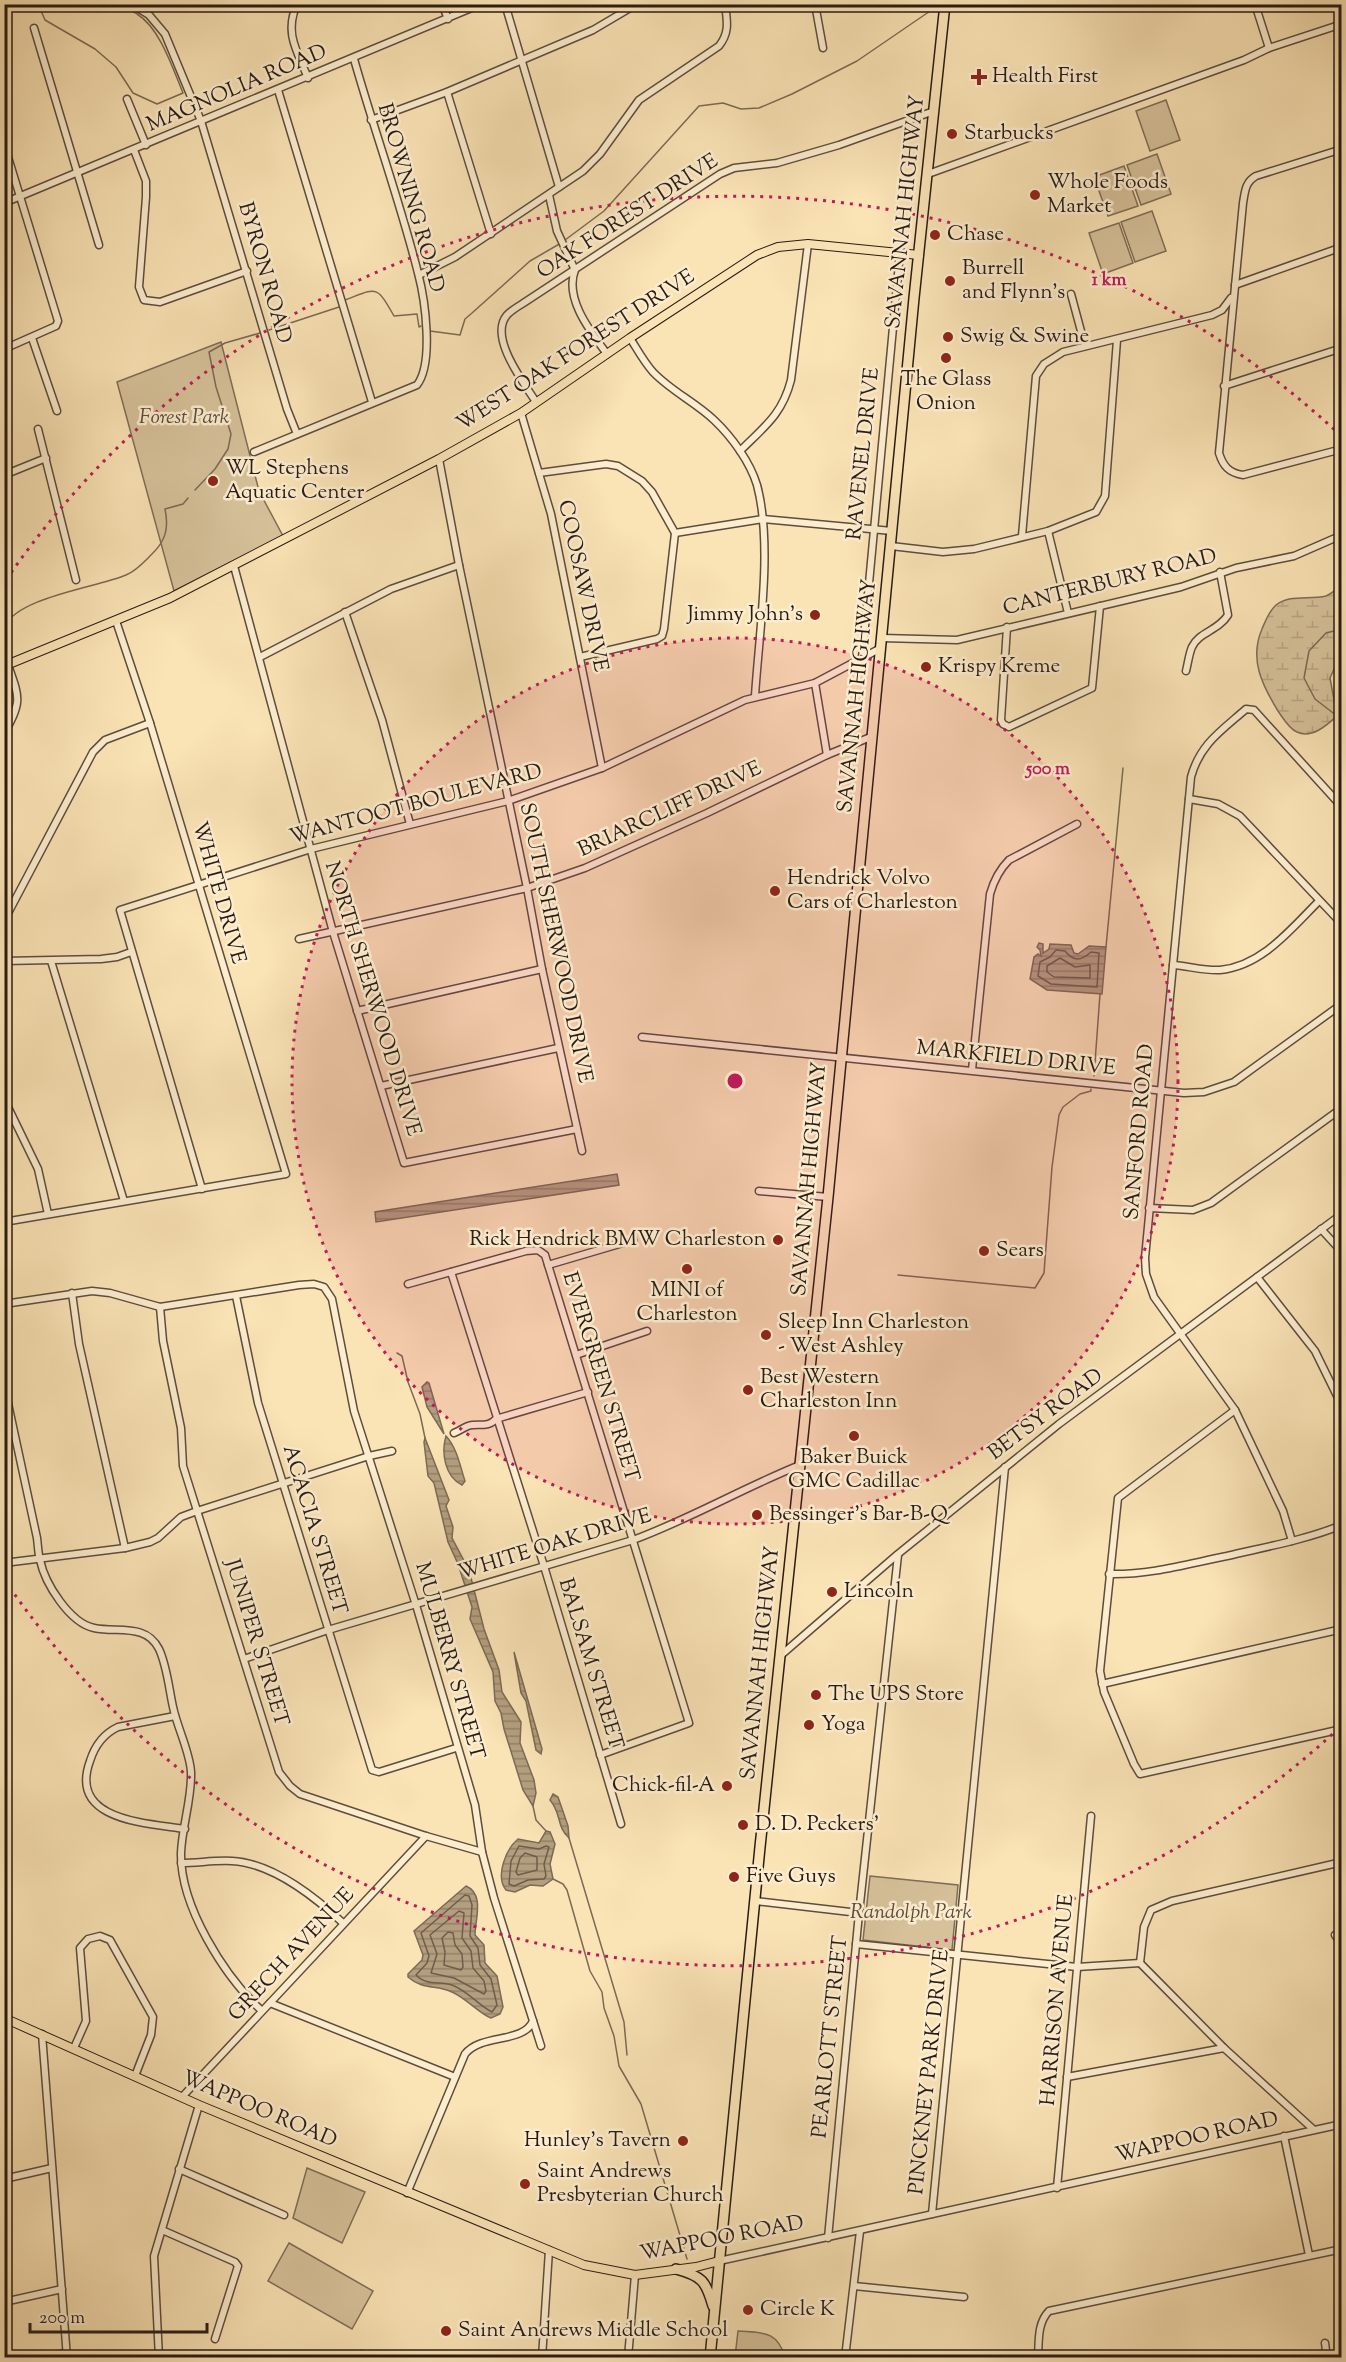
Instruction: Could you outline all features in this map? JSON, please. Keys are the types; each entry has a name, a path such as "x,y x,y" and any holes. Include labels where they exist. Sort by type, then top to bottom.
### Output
{"highway":[{"name":"SAVANNAH HIGHWAY","path":"710,2358 828,1197 945,4"},
{"path":"676,2269 703,2280 714,2311"}],"main road":[{"name":"WEST OAK FOREST DRIVE","path":"6,665 170,598 439,459 521,413 757,255 778,247 808,244 919,255"},
{"name":"WAPPOO ROAD","path":"4,2018 199,2105 585,2265 635,2275 719,2261"}],"street":[{"name":"BYRON ROAD","path":"131,4 149,15 165,34 201,121 287,409 297,434"},
{"path":"297,4 290,27 291,36 308,78"},
{"path":"442,4 448,19"},
{"name":"MAGNOLIA ROAD","path":"4,203 354,59 481,4"},
{"path":"505,4 559,187"},
{"path":"371,120 447,92 593,30 637,4"},
{"path":"419,275 455,257 583,171 596,159 639,100 719,46 728,26 724,4"},
{"path":"815,4 823,48"},
{"path":"1255,4 1269,48"},
{"path":"928,174 1244,60 1269,48 1341,24"},
{"path":"34,28 99,245"},
{"name":"BROWNING ROAD","path":"254,452 417,385 425,372 426,328 419,275 354,59"},
{"path":"278,90 372,402"},
{"path":"447,92 491,234"},
{"path":"127,99 146,145"},
{"name":"OAK FOREST DRIVE","path":"536,402 502,341 501,327 506,315 720,174 749,165 777,163 839,145 934,111"},
{"path":"4,144 57,317 56,326 5,348"},
{"path":"1341,149 1251,179 1246,186 1234,285 1219,453 1224,466 1243,474 1341,449"},
{"path":"134,150 146,181 138,286 144,300 160,302 247,271"},
{"path":"549,195 557,231 575,270 572,279 582,320 607,354"},
{"path":"740,451 778,413 787,397 808,244"},
{"path":"1234,285 1341,247"},
{"name":"RAVENEL DRIVE","path":"861,658 900,254"},
{"path":"1071,294 1084,346"},
{"path":"1022,536 1036,376 1044,364 1055,356 1084,346 1117,340 1212,315 1228,304 1233,295"},
{"path":"32,338 57,411"},
{"path":"630,338 652,371 714,420 740,451 757,485 763,519 764,561 755,696"},
{"path":"891,546 943,552 958,551 1048,531 1096,512 1105,496 1117,340"},
{"path":"1224,386 1341,348"},
{"name":"COOSAW DRIVE","path":"521,413 551,514 602,768"},
{"path":"38,429 76,580"},
{"path":"4,475 46,458"},
{"name":"SOUTH SHERWOOD DRIVE","path":"439,459 558,1048 582,1150"},
{"path":"539,473 606,464 618,466 642,481 652,492 675,533 662,636 580,657"},
{"path":"675,533 763,519 892,531"},
{"path":"1048,531 1068,613"},
{"name":"CANTERBURY ROAD","path":"881,643 957,640 1181,587 1220,572 1294,556 1341,536"},
{"path":"260,657 391,590 459,565"},
{"name":"NORTH SHERWOOD DRIVE","path":"234,566 333,932 404,1163 577,1129"},
{"path":"1186,671 1192,647 1198,640 1219,627 1227,615 1220,572"},
{"path":"1007,627 1001,720 1009,728 1092,688 1100,606"},
{"path":"345,612 382,720 410,824"},
{"name":"WHITE DRIVE","path":"116,621 150,723 286,1174 202,1189"},
{"name":"WANTOOT BOULEVARD","path":"131,952 120,910 310,849 508,801 602,768 755,696 815,683 861,658 881,643"},
{"path":"4,734 15,713 19,696 6,665"},
{"path":"815,683 827,755"},
{"name":"SANFORD ROAD","path":"1292,1541 1283,1511 1236,1410 1154,1297 1146,1274 1145,1258 1191,777 1199,754 1209,741 1246,709 1254,710 1341,807"},
{"path":"4,928 6,917 93,752 105,740 150,723"},
{"name":"BRIARCLIFF DRIVE","path":"299,939 527,888 596,863 827,755 873,736"},
{"path":"1189,799 1218,804 1240,816 1341,924"},
{"path":"972,1070 990,894 994,880 1000,868 1009,860 1077,824"},
{"path":"1173,965 1218,970 1238,966 1257,958 1319,902"},
{"path":"4,961 101,959 131,952 202,1189 4,1222"},
{"path":"51,961 124,1201"},
{"path":"357,1011 542,969"},
{"name":"MARKFIELD DRIVE","path":"642,1037 1161,1091 1204,1092 1234,1082 1341,1004"},
{"path":"381,1086 558,1048"},
{"path":"4,1099 6,1110 38,1168 48,1215"},
{"path":"1149,1208 1193,1210 1211,1203 1341,1108"},
{"path":"759,1191 828,1197"},
{"name":"BETSY ROAD","path":"780,1656 898,1554 1005,1467 1341,1214"},
{"path":"1321,1229 1341,1252"},
{"path":"548,1265 633,1240"},
{"name":"EVERGREEN STREET","path":"452,1272 526,1251 538,1250 545,1255 588,1392 689,1723 600,1755"},
{"path":"408,1284 452,1272"},
{"name":"BALSAM STREET","path":"452,1272 496,1419 544,1566 621,1824"},
{"path":"1257,1277 1315,1351 1341,1404"},
{"name":"MULBERRY STREET","path":"236,1296 314,1284 324,1287 332,1299 354,1412 416,1605 456,1748 475,1805 482,1852 541,2046"},
{"path":"4,1304 92,1291 110,1293 160,1307 236,1296"},
{"path":"72,1293 79,1344 125,1548"},
{"name":"ACACIA STREET","path":"236,1296 258,1403 372,1770 379,1772 456,1748"},
{"name":"JUNIPER STREET","path":"160,1307 163,1341 181,1428 183,1466 279,1772 300,1794 482,1852"},
{"path":"576,1355 647,1331"},
{"path":"4,1385 37,1538 39,1559 49,1584 79,1622 94,1628 137,1631 147,1634 153,1639 161,1653 175,1716 191,1771 181,1863 187,1898 219,1960 251,2001 262,2011"},
{"path":"454,1433 471,1425 488,1424 496,1419 588,1392"},
{"path":"1236,1410 1118,1498 1100,1671 1102,1684 1140,1774 1341,1729"},
{"path":"4,1563 125,1548 150,1542 158,1538 181,1517 282,1483 392,1450"},
{"name":"WHITE OAK DRIVE","path":"244,1659 328,1630 633,1540 666,1528 760,1481 800,1465"},
{"name":"PINCKNEY PARK DRIVE","path":"932,2214 1005,1467"},
{"path":"1109,1574 1138,1575 1161,1571 1292,1541 1341,1525"},
{"name":"PEARLOTT STREET","path":"828,2238 859,1913 898,1554"},
{"path":"1102,1684 1341,1629"},
{"path":"175,1716 118,1727 109,1731 94,1748 88,1766 87,1787 97,1805 114,1817 184,1829"},
{"name":"HARRISON AVENUE","path":"1058,2188 1091,1816"},
{"name":"GRECH AVENUE","path":"183,2097 426,1836"},
{"path":"181,1863 232,1861 266,1870 311,1894 343,1923"},
{"path":"1140,1963 1144,1927 1151,1910 1172,1901 1341,1862"},
{"path":"755,1901 859,1913"},
{"path":"1335,1935 1341,1945"},
{"path":"74,2048 86,2021 80,1948 88,1939 100,1936 110,1940 153,2017 151,2035 135,2076"},
{"path":"856,1944 1077,1967 1140,1963 1224,2048 1314,2130"},
{"path":"270,2003 455,2077"},
{"path":"407,2193 465,2054 475,2044 522,2032 530,2027 533,2020"},
{"path":"42,2034 67,2355 45,2358"},
{"path":"1067,2078 1224,2048"},
{"path":"159,2358 153,2266 199,2105"},
{"name":"WAPPOO ROAD","path":"719,2261 1341,2124"},
{"path":"1284,2136 1309,2255"},
{"path":"4,2179 52,2168"},
{"path":"179,2169 284,2215"},
{"path":"162,2230 236,2262 238,2266 215,2339"},
{"path":"845,2358 860,2231"},
{"path":"1038,2358 1041,2324 1049,2311 1341,2249"},
{"path":"542,2358 549,2250"},
{"path":"628,2358 635,2275"},
{"path":"854,2286 964,2298"},
{"path":"4,2302 62,2289"},
{"path":"1325,2343 1327,2358"},
{"path":"360,2356 376,2358"}],"green space":[{"path":"1166,100 1180,140 1150,151 1136,111"},
{"path":"1157,154 1171,194 1141,205 1127,165"},
{"path":"1124,166 1138,206 1108,216 1094,177"},
{"path":"1152,211 1166,251 1135,262 1121,222"},
{"path":"1119,223 1133,263 1103,274 1089,233"},
{"name":"Forest Park","path":"221,342 259,491 283,536 174,591 117,382"},
{"path":"1341,586 1341,654 1330,678 1337,716 1319,730 1303,734 1294,731 1289,726 1262,682 1257,661 1258,640 1271,610 1276,605 1293,598 1326,596"},
{"name":"Randolph Park","path":"870,1876 958,1885 952,1950 863,1940"},
{"path":"307,2168 365,2192 342,2243 293,2218"},
{"path":"289,2243 373,2291 352,2329 268,2281"},
{"path":"738,2331 761,2333 773,2337 782,2348 785,2357 735,2357"}],"water":[{"path":"1039,943 1043,944 1043,953 1049,949 1050,944 1071,945 1074,953 1078,954 1089,946 1106,947 1102,994 1047,990 1030,979 1034,957 1038,954 1041,956 1037,947"},
{"path":"617,1174 619,1185 376,1222 375,1212"},
{"path":"427,1382 444,1434 427,1407 422,1387"},
{"path":"446,1436 458,1457 465,1481 462,1485 452,1476 446,1464 444,1450"},
{"path":"425,1438 449,1500 446,1506 453,1527 452,1538 469,1570 484,1629 499,1670 502,1692 521,1722 520,1743 534,1780 536,1793 533,1806 523,1790 501,1713 495,1701 493,1672 470,1619 472,1607 448,1542 434,1483 428,1476"},
{"path":"514,1652 542,1749 541,1754 536,1750 526,1701 521,1693"},
{"path":"553,1794 558,1797 568,1826 569,1838 562,1829 550,1800"},
{"path":"546,1831 550,1832 555,1844 550,1864 553,1879 543,1886 530,1885 515,1892 506,1890 502,1878 503,1863 514,1843 518,1839 539,1843"},
{"path":"466,1886 472,1890 477,1901 475,1935 484,1945 485,1963 497,1976 503,2007 500,2014 491,2018 452,1992 419,1984 408,1977 408,1974 422,1960 423,1955 414,1931"}],"waterway":[{"path":"38,4 45,20 95,49 116,67 133,93 157,104 183,93 165,50 152,29 137,14 115,4"},
{"path":"565,240 604,211 699,106 723,103 741,109 759,108 857,61 936,7"},
{"path":"429,326 430,331 460,335 465,319 530,261 561,243"},
{"path":"345,300 370,291 375,292 383,298 394,316 417,314 419,327 421,326"},
{"path":"269,330 339,307"},
{"path":"195,490 215,469 228,449 231,434 216,387 209,352 225,343 260,333"},
{"path":"4,627 12,617 41,601 112,580 133,571 156,550 163,539 167,522 165,509 183,504 188,498"},
{"path":"1337,716 1315,699 1304,678 1309,651 1326,633 1342,629"},
{"path":"1106,947 1123,768"},
{"path":"1094,1076 1100,994"},
{"path":"898,1275 1035,1288 1044,1273 1052,1167 1059,1115 1063,1107 1091,1089"},
{"path":"397,1353 402,1356 425,1438"},
{"path":"533,1806 536,1820 546,1831"},
{"path":"569,1838 624,2022 627,2055"},
{"path":"553,1879 563,1884 567,1890 590,1971 602,1992 604,2008 614,2036 619,2066 641,2104 687,2259"}],"place":[{"name":"Health First","path":"979,77"},
{"name":"Starbucks","path":"952,134"},
{"name":"Whole Foods Market","path":"1035,195"},
{"name":"Chase","path":"935,235"},
{"name":"Burrell and Flynn's","path":"950,281"},
{"name":"Swig & Swine","path":"948,337"},
{"name":"The Glass Onion","path":"946,358"},
{"name":"WL Stephens Aquatic Center","path":"213,481"},
{"name":"Jimmy John's","path":"815,615"},
{"name":"Krispy Kreme","path":"926,667"},
{"name":"Hendrick Volvo Cars of Charleston","path":"775,891"},
{"name":"Rick Hendrick BMW Charleston","path":"778,1240"},
{"name":"Sears","path":"984,1251"},
{"name":"MINI of Charleston","path":"687,1269"},
{"name":"Sleep Inn Charleston - West Ashley","path":"766,1335"},
{"name":"Best Western Charleston Inn","path":"748,1390"},
{"name":"Baker Buick GMC Cadillac","path":"854,1436"},
{"name":"Bessinger's Bar-B-Q","path":"757,1515"},
{"name":"Lincoln","path":"832,1592"},
{"name":"The UPS Store","path":"816,1695"},
{"name":"Yoga","path":"809,1725"},
{"name":"Chick-fil-A","path":"727,1786"},
{"name":"D. D. Peckers'","path":"743,1825"},
{"name":"Five Guys","path":"734,1877"},
{"name":"Hunley's Tavern","path":"683,2141"},
{"name":"Saint Andrews Presbyterian Church","path":"525,2184"},
{"name":"Circle K","path":"748,2310"},
{"name":"Saint Andrews Middle School","path":"446,2331"}]}
